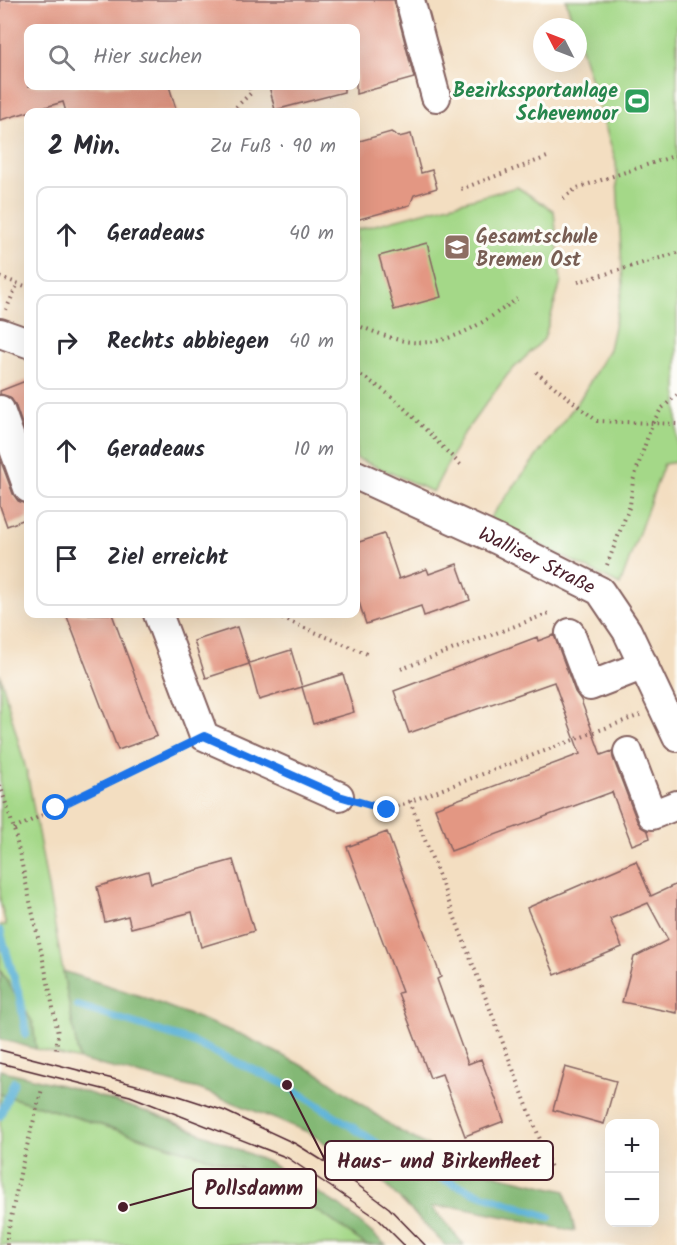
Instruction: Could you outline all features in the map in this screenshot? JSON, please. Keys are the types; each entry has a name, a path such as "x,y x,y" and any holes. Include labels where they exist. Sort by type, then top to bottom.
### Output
{"street":[{"path":"410,0 436,97"},
{"path":"2,323 24,340"},
{"path":"0,410 24,477"},
{"name":"Walliser Straße","path":"360,478 498,540 600,591 627,631 677,737"},
{"path":"160,618 204,736 339,796"},
{"path":"562,622 594,696 644,665"},
{"path":"628,752 662,817"}],"path":[{"path":"236,107 251,93 250,90"},
{"path":"563,198 577,188 677,155"},
{"path":"461,189 550,156"},
{"path":"579,282 677,253"},
{"path":"0,277 24,285"},
{"path":"2,323 18,283"},
{"path":"360,326 400,340 422,342 443,340 470,331 517,299"},
{"path":"536,372 597,422 677,424"},
{"path":"360,375 377,385 407,411 463,467"},
{"path":"600,591 604,572 630,505 633,482 652,424 662,409 677,395"},
{"path":"281,618 370,655"},
{"path":"401,669 562,622"},
{"path":"339,796 387,810 663,707"},
{"path":"14,829 204,736"},
{"path":"0,786 14,829 58,1034 56,1050"},
{"path":"410,801 550,1168"},
{"path":"7,1245 21,1169 42,1089"}],"green space":[{"path":"566,0 677,0 677,462 664,464 620,585 489,519 580,399 609,349 623,286 616,162 587,68 587,18 571,18"},
{"path":"517,187 554,211 561,282 544,339 508,374 462,436 433,492 360,460 360,229"},
{"path":"0,674 28,777 79,1060 36,1049 33,1023 0,970 0,925 6,925 0,901"},
{"path":"0,970 33,1023 36,1049 0,1039"},
{"path":"63,971 140,996 242,1035 321,1075 396,1129 464,1165 565,1191 575,1231 456,1207 432,1207 464,1245 445,1245 384,1183 308,1132 199,1089 79,1060"},
{"path":"0,1070 76,1089 165,1118 268,1162 340,1206 386,1245 366,1245 321,1213 251,1171 0,1094"},
{"path":"0,1094 251,1171 321,1213 366,1245 0,1245"}],"building":[{"path":"0,0 394,0 414,78 356,94 356,90 360,90 360,24 24,24 24,90 170,90 176,108 65,108 63,102 42,108 24,108 24,113 0,120"},
{"path":"270,90 344,90 344,92 283,108 274,108"},
{"path":"391,132 399,137 411,134 421,173 432,170 437,188 414,195 410,205 360,219 360,141"},
{"path":"427,243 441,297 394,310 379,256"},
{"path":"24,382 24,430 15,404 10,397 0,394 0,391"},
{"path":"0,459 13,494 18,501 24,504 24,520 7,526 0,506"},
{"path":"384,534 399,579 427,569 429,574 457,564 470,600 424,616 421,606 366,624 360,605 360,542"},
{"path":"68,618 113,618 157,736 118,750"},
{"path":"237,627 249,664 206,678 194,641"},
{"path":"554,635 601,755 612,751 637,821 648,831 650,838 632,845 612,792 451,851 435,808 580,754 554,682 409,733 394,691 537,637 538,641"},
{"path":"291,650 302,687 259,700 249,663"},
{"path":"343,674 354,712 313,724 302,687"},
{"path":"387,832 441,977 437,979 468,1064 481,1059 504,1121 465,1136 442,1074 430,1078 398,993 402,992 347,847"},
{"path":"233,860 254,931 201,947 192,912 131,928 128,916 105,922 97,887 148,871 151,883"},
{"path":"636,861 651,896 677,884 677,1013 622,1002 634,957 668,940 648,903 610,919 622,947 555,975 527,908"},
{"path":"565,1067 616,1081 604,1124 553,1110"}],"waterway":[{"path":"0,931 20,998 26,1034"},
{"path":"78,1006 190,1041 287,1085 414,1167 474,1192 549,1217"},
{"path":"0,1116 14,1082"}],"tram line":[{"path":"0,1050 179,1096 225,1111 296,1144 336,1169 389,1208 425,1245"},
{"path":"0,1063 130,1096 288,1158 377,1218 404,1245"}],"place":[{"name":"Bezirkssportanlage Schevemoor","path":"637,101"},
{"name":"Gesamtschule Bremen Ost","path":"457,247"},
{"name":"Haus- und Birkenfleet","path":"287,1085"},
{"name":"Pollsdamm","path":"123,1207"}],"route":[{"path":"56,808 204,736 339,796 387,810"}]}
